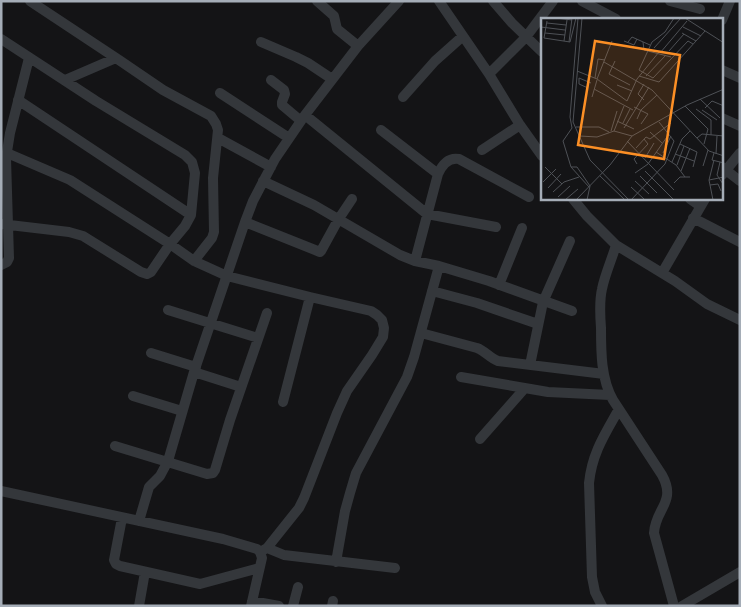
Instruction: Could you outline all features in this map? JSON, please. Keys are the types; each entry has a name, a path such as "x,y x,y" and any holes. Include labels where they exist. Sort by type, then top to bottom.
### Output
{"street":[{"path":"30,1 163,90 211,116 218,130 213,178 214,232 212,238 194,261"},
{"path":"317,1 334,16 337,30 358,46"},
{"path":"139,521 149,487 160,476 168,462 210,324 245,222 263,181 289,138 332,79 358,46 399,1"},
{"path":"439,1 541,155"},
{"path":"493,1 541,51"},
{"path":"489,74 526,37 553,1"},
{"path":"582,1 599,15 612,18"},
{"path":"670,1 700,9"},
{"path":"723,18 730,1"},
{"path":"403,97 435,61 463,36"},
{"path":"1,39 96,101 185,155 189,158 195,173 191,215 151,272 147,274 83,236 69,232 4,225"},
{"path":"261,42 308,63 332,79"},
{"path":"1,265 7,262 8,258 4,225 7,153 5,137 18,100 29,58"},
{"path":"65,80 116,58"},
{"path":"724,71 740,78"},
{"path":"271,80 284,90 285,94 282,105 303,118 427,214 496,227"},
{"path":"220,93 289,138"},
{"path":"18,100 191,215"},
{"path":"724,119 740,126"},
{"path":"482,150 520,125"},
{"path":"380,130 438,174"},
{"path":"218,138 271,167"},
{"path":"7,153 70,180 194,261 227,276 371,311 382,320 384,328 383,337 346,391 299,508 264,550 251,603 279,606"},
{"path":"740,153 724,171 740,181"},
{"path":"415,261 438,174 445,163 452,159 459,159 529,197"},
{"path":"263,181 314,205 400,255 499,285 572,311"},
{"path":"245,222 320,252 352,199"},
{"path":"574,200 616,245 662,273 707,304 740,320"},
{"path":"662,273 702,203"},
{"path":"693,218 740,242"},
{"path":"499,285 522,228"},
{"path":"530,365 544,302 570,240"},
{"path":"616,245 602,289 600,303 604,374 610,395 667,484 667,497 654,533 674,606"},
{"path":"336,562 345,510 356,474 406,378 414,357 439,266"},
{"path":"432,291 477,303 538,324"},
{"path":"283,402 310,297"},
{"path":"168,310 258,338"},
{"path":"115,446 207,474 213,473 267,313"},
{"path":"421,333 477,348 498,361 604,374"},
{"path":"152,353 241,387"},
{"path":"461,377 548,392 610,395"},
{"path":"480,439 525,388"},
{"path":"133,396 182,411"},
{"path":"602,606 595,592 592,577 590,469 599,443 619,409"},
{"path":"1,491 223,539 284,555 395,568"},
{"path":"122,518 115,562 120,566 200,584 259,568"},
{"path":"139,606 145,572"},
{"path":"682,606 740,572"},
{"path":"293,606 298,587"}]}
